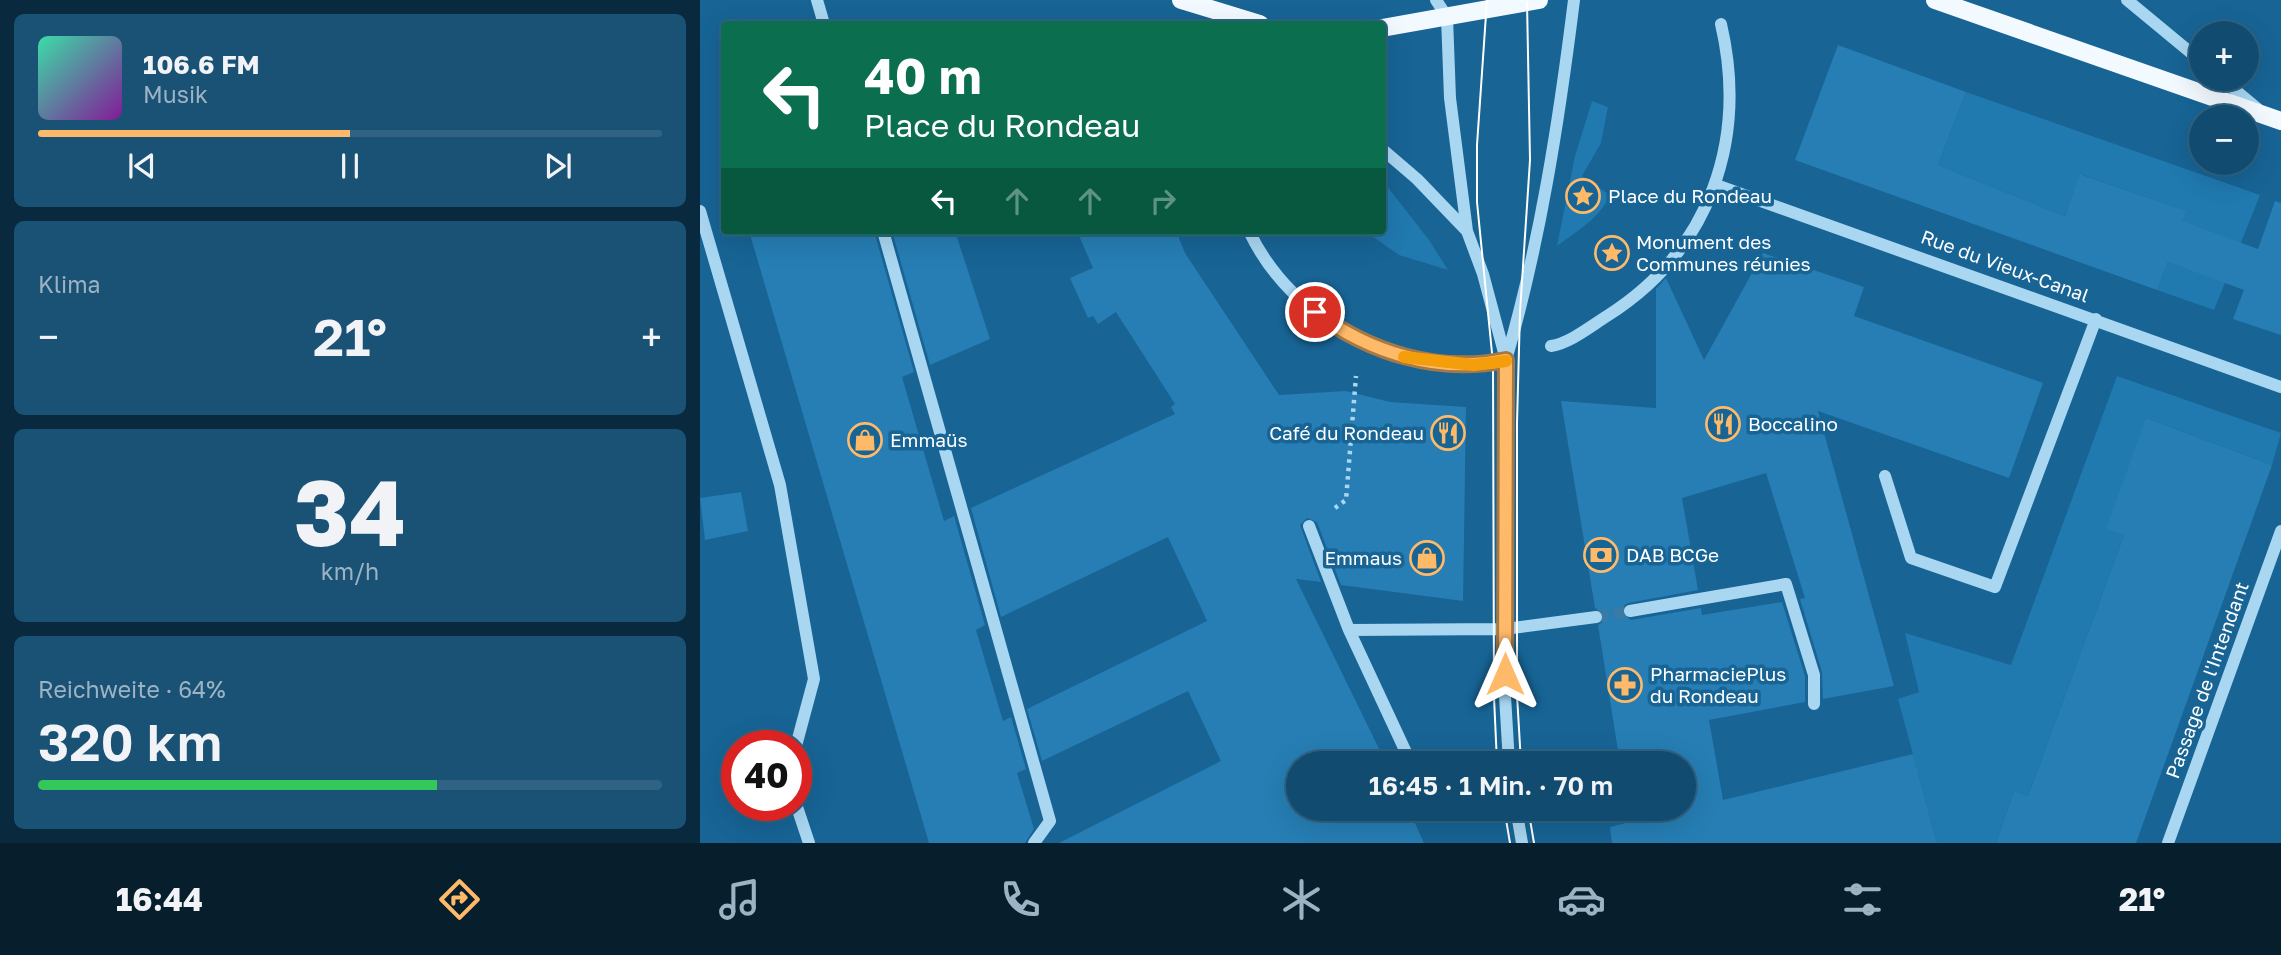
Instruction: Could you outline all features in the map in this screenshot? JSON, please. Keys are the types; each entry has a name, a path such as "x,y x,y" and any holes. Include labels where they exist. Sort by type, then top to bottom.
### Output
{"main road":[{"path":"1935,0 2274,119"},
{"path":"1190,1 1230,21"},
{"path":"1386,27 1447,8 1531,1"}],"street":[{"path":"817,0 823,21"},
{"path":"1436,0 1447,8 1450,98 1467,232 1483,274 1506,360"},
{"path":"1509,751 1506,360 1534,251 1564,82 1574,0"},
{"path":"2127,0 2189,51"},
{"path":"1551,346 1616,310 1658,276 1689,239 1716,185 1730,122 1730,88 1721,24"},
{"path":"2238,91 2274,119"},
{"path":"1386,152 1417,179 1467,232"},
{"name":"Rue du Vieux-Canal","path":"1716,185 2096,318 2281,387"},
{"path":"700,211 780,485 814,679 800,730"},
{"path":"884,235 1050,821 1034,843"},
{"path":"1251,235 1262,256 1293,291 1335,327 1356,339 1408,359 1474,365 1506,360"},
{"path":"1885,476 1911,558 1995,587 2096,318"},
{"path":"1309,526 1349,631 1405,751"},
{"name":"Passage de l'Intendant","path":"2168,843 2281,531"},
{"path":"1630,611 1786,584 1814,675 1814,705"},
{"path":"1349,631 1506,629 1596,617"},
{"path":"801,821 808,843"},
{"path":"1518,821 1522,843"}],"path":[{"path":"1309,526 1346,500 1357,370"}],"shaded area":[{"path":"1966,92 2189,170 2189,175 2203,175 2260,195 2214,310 2157,290 2168,262 2185,268 2182,221 2185,211 2081,174 2065,216 1938,165"},
{"path":"1592,101 1608,107 1601,143 1582,176 1610,195 1594,217 1557,246 1575,156"},
{"path":"1386,185 1429,240 1448,270 1399,255 1371,235 1386,235"},
{"path":"2117,376 2281,433 2272,465 2146,418 2124,535 2028,796 2014,791 1996,843 1937,843 1898,699 1919,692 1905,633 2011,665"}],"building":[{"path":"1838,45 1966,92 1938,165 2065,216 2080,174 2186,211 2182,221 2258,249 2275,201 2281,203 2281,335 2233,319 2244,290 2168,262 2157,290 1795,160"},
{"name":"Emmaüs","path":"750,235 875,235 914,372 902,377 944,521 954,516 985,625 976,630 1003,721 1011,717 1026,769 1017,773 1034,829 1025,843 929,843"},
{"path":"893,235 956,235 990,339 930,365"},
{"path":"1079,235 1178,235 1185,253 1279,395 1346,391 1390,402 1466,407 1463,601 1341,585 1317,522 1307,518 1300,525 1321,582 1296,579 1380,751 1286,751 1286,821 1414,821 1424,843 1059,843 1221,761 1188,691 1042,761 1027,709 1207,621 1168,537 1001,617 971,508 1175,414 1171,407 1175,404 1116,312 1098,324 1093,316 1088,318 1070,278 1093,268"},
{"path":"1763,253 1864,287 1854,316 2043,383 2009,478 1818,411 1894,686 1823,699 1822,672 1800,599 1805,598 1766,473 1682,498 1698,590 1628,603 1622,607 1622,613 1631,620 1701,608 1702,615 1782,602 1805,676 1805,702 1709,720 1723,800 1913,754 1937,843 1612,843 1610,827 1630,821 1696,821 1696,751 1618,751 1598,625 1604,621 1605,615 1595,608 1561,401 1656,408 1656,289 1666,278 1704,360"},
{"path":"2146,418 2272,465 2136,843 1996,843 2014,791 2028,796 2124,535 2106,529"},
{"path":"741,492 748,531 705,540 700,498"}],"tunnel":[{"path":"1596,617 1630,611"}],"tram line":[{"path":"1487,0 1477,145 1477,202 1493,363 1496,751"},
{"path":"1520,751 1517,695 1517,423 1520,312 1530,160 1527,2"},
{"path":"1506,821 1510,843"},
{"path":"1530,821 1534,843"}],"slow traffic":[{"path":"1404,357 1474,365 1506,361"}],"place":[{"name":"Place du Rondeau","path":"1583,196"},
{"name":"Monument des Communes réunies","path":"1612,253"},
{"name":"Boccalino","path":"1723,424"},
{"name":"Café du Rondeau","path":"1448,433"},
{"name":"Emmaüs","path":"865,440"},
{"name":"DAB BCGe","path":"1601,555"},
{"name":"Emmaus","path":"1427,558"},
{"name":"PharmaciePlus du Rondeau","path":"1625,685"}],"route":[{"path":"1315,312 1356,339 1408,359 1474,365 1506,360 1505,674"}]}
